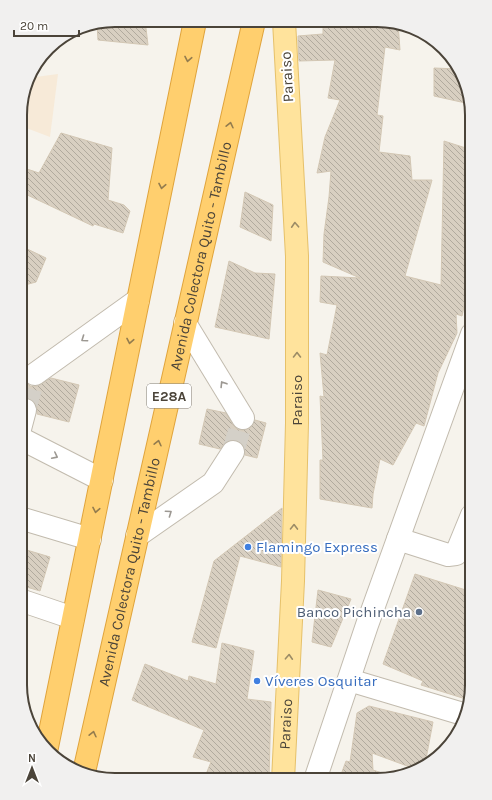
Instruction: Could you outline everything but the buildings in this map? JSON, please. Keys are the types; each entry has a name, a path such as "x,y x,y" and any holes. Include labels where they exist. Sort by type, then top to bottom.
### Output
{"highway":[{"path":"48,742 194,27"},
{"name":"Avenida Colectora Quito - Tambillo","path":"85,767 253,27"}],"main road":[{"name":"Paraiso","path":"283,773 293,581 297,423 297,256 284,27"}],"street":[{"path":"35,374 138,300"},
{"path":"185,323 243,418"},
{"path":"317,773 367,625 465,353"},
{"path":"27,442 102,480"},
{"path":"137,536 213,483 233,452"},
{"path":"27,520 90,539"},
{"path":"398,539 448,555 456,554 465,532"},
{"path":"27,602 73,618"},
{"path":"349,680 460,713"}],"shaded area":[{"path":"58,74 50,137 27,128 28,103 30,92 36,77"}],"tunnel":[{"path":"27,403 35,374"},
{"path":"233,452 243,418"}],"place":[{"name":"Flamingo Express","path":"248,547"},
{"name":"Banco Pichincha","path":"419,612"},
{"name":"Víveres Osquitar","path":"257,681"}]}
